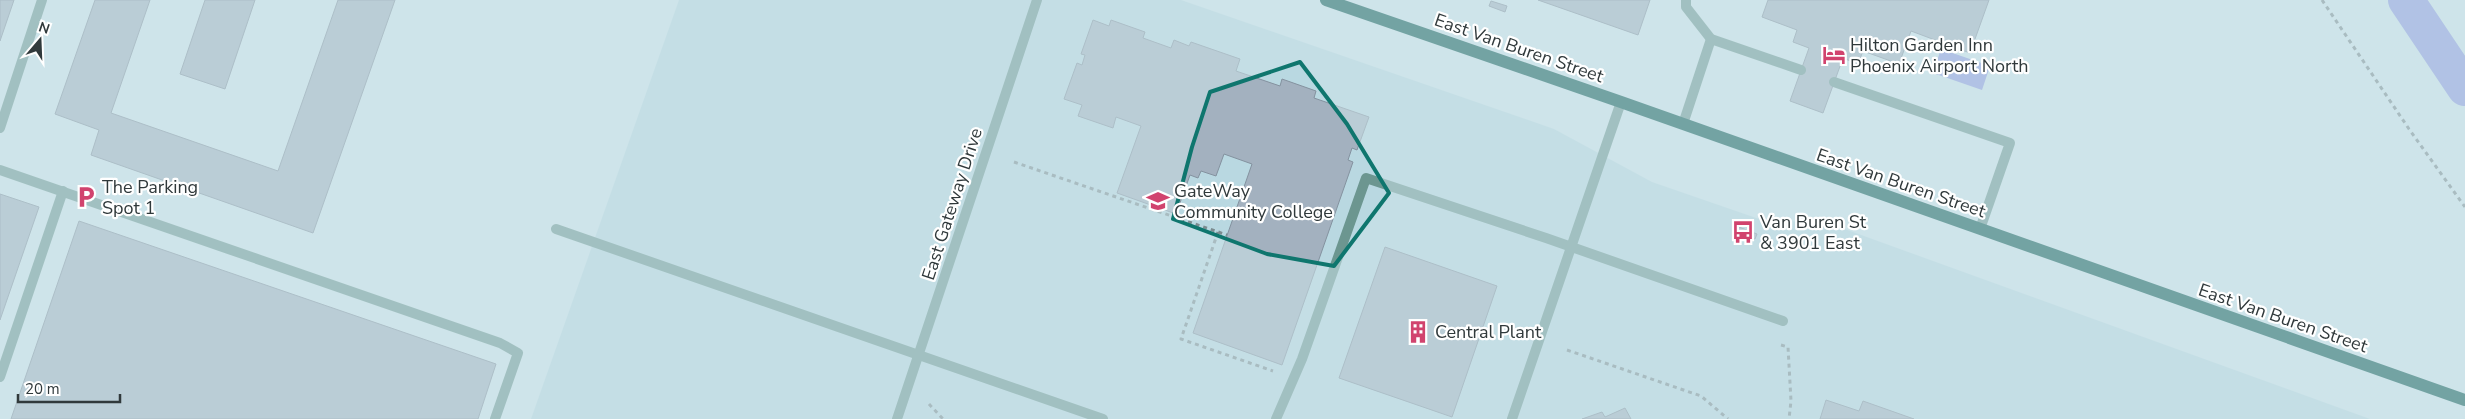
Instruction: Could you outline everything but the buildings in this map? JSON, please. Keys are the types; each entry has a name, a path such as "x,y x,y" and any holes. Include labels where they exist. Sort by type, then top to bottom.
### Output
{"main road":[{"name":"East Van Buren Street","path":"1326,0 1621,102 2465,400"}],"street":[{"path":"0,128 42,0"},
{"name":"East Gateway Drive","path":"896,419 1037,0"},
{"path":"1686,0 1686,7 1711,39 1801,70"},
{"path":"1683,124 1711,39"},
{"path":"1834,82 2010,144 1980,229"},
{"path":"1512,419 1621,102"},
{"path":"0,170 500,343 518,353 495,419"},
{"path":"1276,419 1302,359 1366,178 1571,246 1783,321"},
{"path":"0,377 63,191"},
{"path":"556,229 1103,419"}],"path":[{"path":"2322,0 2409,129 2465,207"},
{"path":"1014,162 1228,235"},
{"path":"1218,232 1180,339 1293,378"},
{"path":"1780,344 1788,347 1789,419"},
{"path":"1567,350 1701,396 1728,419"},
{"path":"929,404 943,419"}],"highlighted area":[{"path":"1300,62 1347,124 1389,193 1334,266 1267,254 1173,219 1192,147 1210,92"}],"shaded area":[{"name":"GateWay Community College","path":"679,0 1181,0 1554,129 1652,182 1762,220 1828,223 2370,419 531,419"}],"water":[{"path":"1941,49 1990,66 1982,90 1933,73"}],"waterway":[{"path":"2406,0 2465,88"}],"place":[{"name":"Hilton Garden Inn Phoenix Airport North","path":"1834,55"},
{"name":"The Parking Spot 1","path":"86,197"},
{"name":"GateWay Community College","path":"1158,201"},
{"name":"Van Buren St & 3901 East","path":"1743,232"},
{"name":"Central Plant","path":"1418,332"}]}
